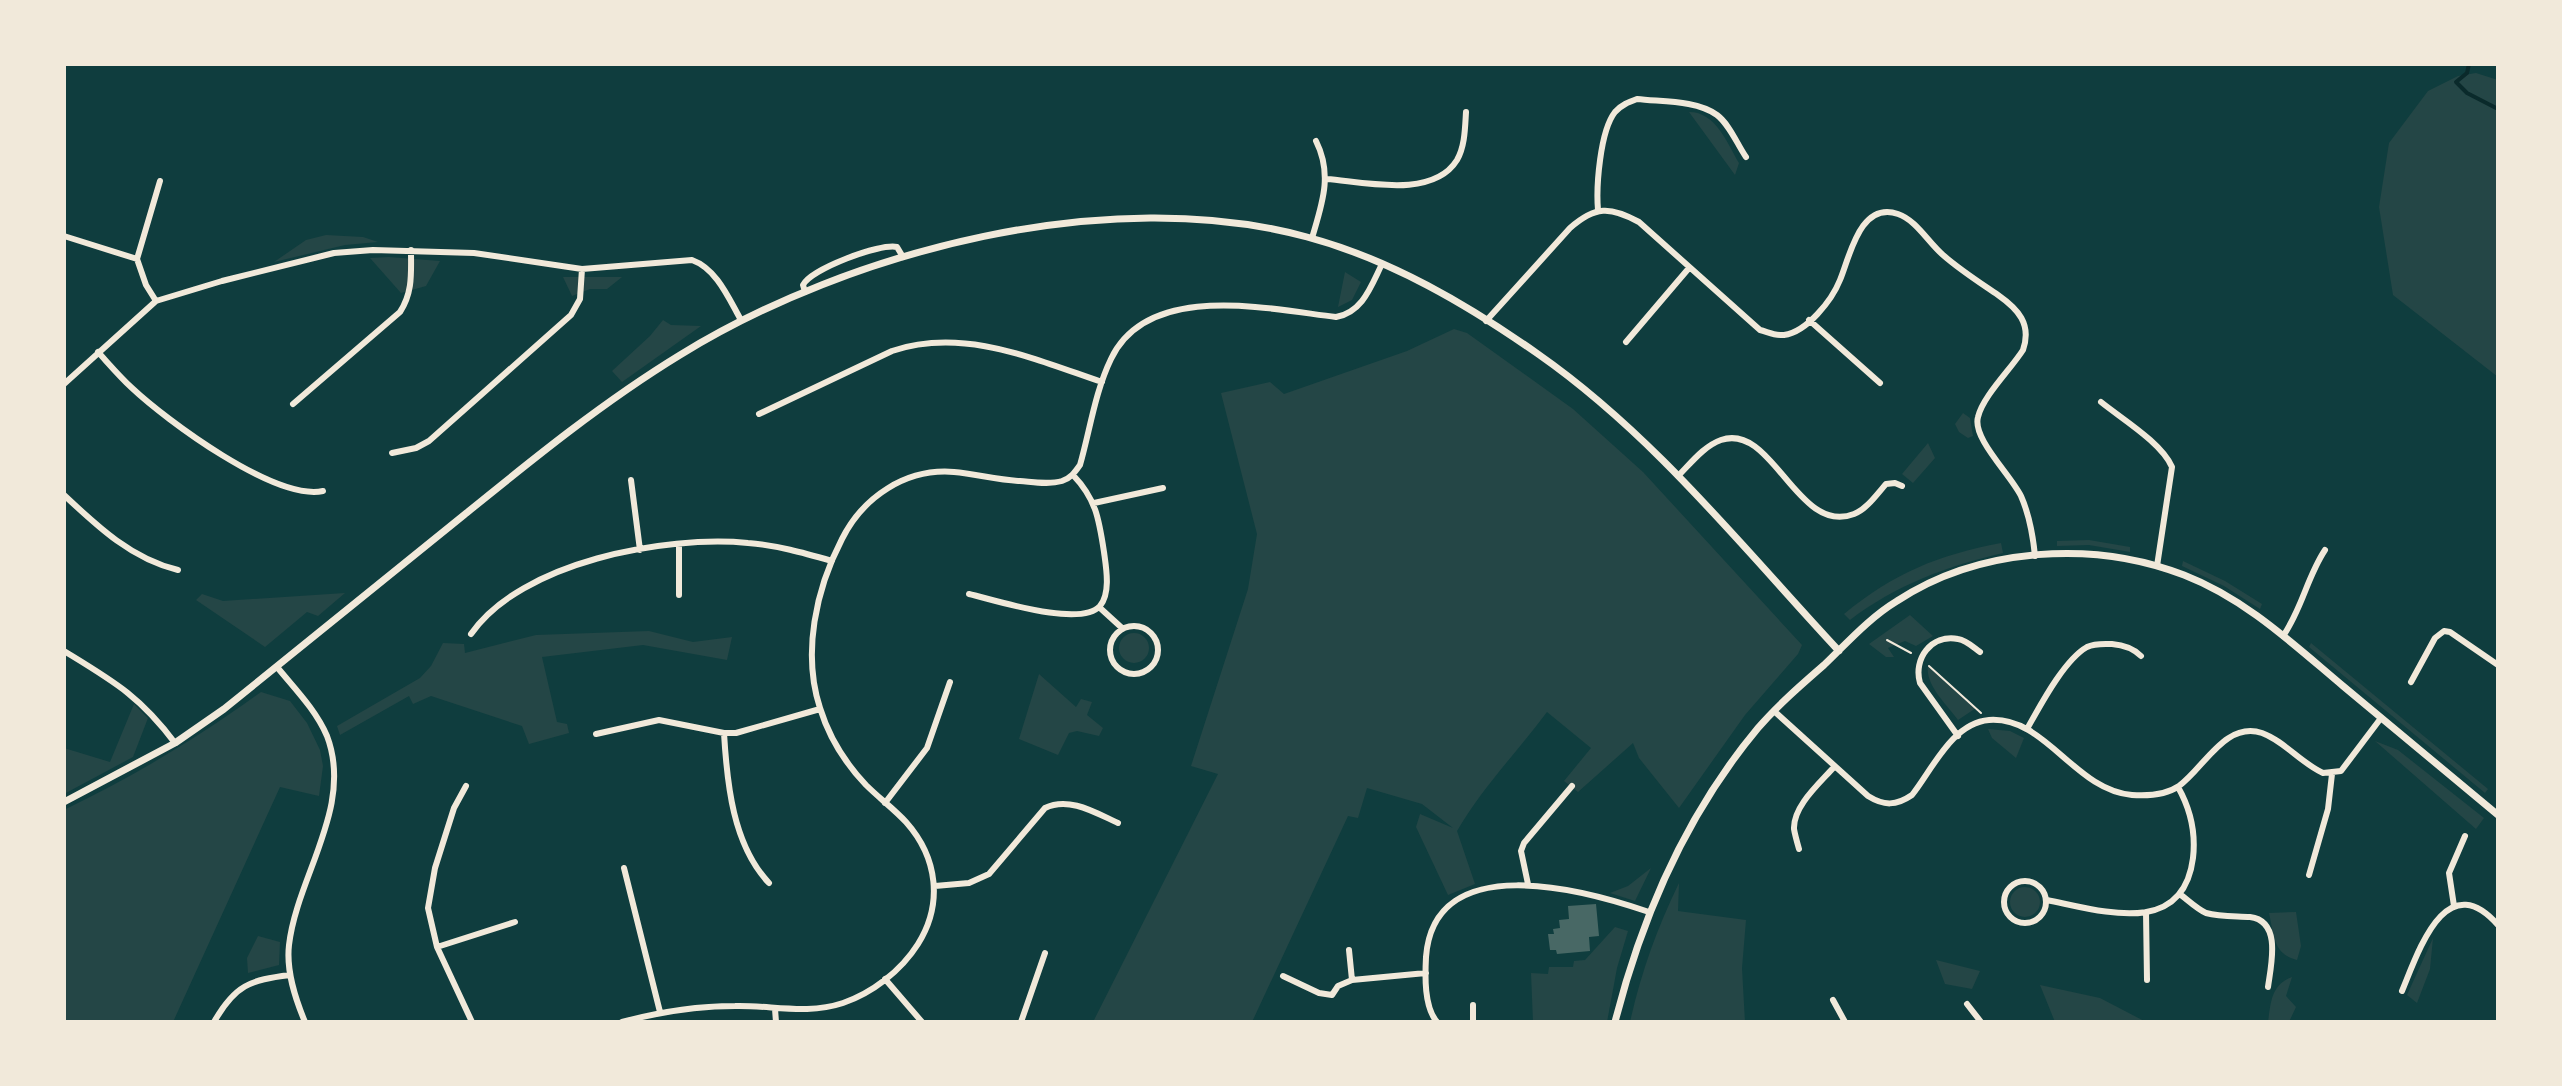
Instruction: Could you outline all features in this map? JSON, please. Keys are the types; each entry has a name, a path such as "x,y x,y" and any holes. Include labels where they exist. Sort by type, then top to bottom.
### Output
{"street":[{"path":"1598,210 1598,172 1610,121 1619,107 1628,102 1637,99 1689,105 1717,115 1746,157"},
{"path":"1327,179 1403,185 1431,181 1456,161 1465,134 1466,112"},
{"path":"1312,238 1327,179 1323,155 1316,141"},
{"path":"156,301 146,285 137,259 160,181"},
{"path":"1486,321 1570,228 1598,210 1624,214 1639,222 1760,330 1784,335 1809,320 1835,289 1867,220 1889,212 1908,219 1942,254 2019,312 2027,329 2027,339 2015,362 1981,408 1977,429 1980,438 2011,477 2023,500 2035,556"},
{"path":"64,802 175,743 277,667 611,399 741,320 805,292 903,257 1045,227 1131,219 1217,219 1312,238 1382,264 1486,321 1539,355 1587,392 1678,476 1839,651"},
{"path":"64,236 137,259"},
{"path":"805,292 803,285 813,272 884,246 897,247 903,257"},
{"path":"293,404 400,312 408,300 410,289 411,250"},
{"path":"64,384 156,301 334,253 411,250 474,253 582,269 692,260 702,263 711,271 741,320"},
{"path":"622,1022 660,1012 738,1005 818,1009 841,1003 864,994 885,979 915,949 923,936 931,918 935,886 930,860 905,821 848,764 820,709 811,671 810,653 832,561 855,516 876,495 900,481 932,472 1011,480 1063,481 1073,475 1080,465 1102,382 1119,345 1128,335 1157,316 1188,307 1218,306 1336,317 1348,315 1365,298 1382,264"},
{"path":"1626,342 1689,268"},
{"path":"392,453 416,448 429,441 571,315 580,299 582,269"},
{"path":"1809,320 1880,383"},
{"path":"759,414 877,357 913,344 934,341 965,342 1019,355 1102,382"},
{"path":"98,352 162,414 206,445 275,482 305,492 323,491"},
{"path":"2101,402 2154,445 2172,467 2157,566"},
{"path":"1678,476 1711,445 1732,438 1752,445 1812,507 1826,515 1854,514 1862,510 1886,484 1902,486"},
{"path":"969,594 1066,614 1092,612 1099,607 1105,591 1106,570 1094,503 1073,475"},
{"path":"631,480 640,550"},
{"path":"1094,503 1163,488"},
{"path":"64,495 133,553 157,565 178,570"},
{"path":"471,634 487,613 537,580 572,566 640,550 679,544 749,543 779,547 832,561"},
{"path":"679,544 679,595"},
{"path":"2283,636 2302,605 2313,572 2325,550"},
{"path":"1615,1022 1649,912 1673,860 1738,754 1774,711 1874,617 1923,586 1965,569 2035,556 2091,554 2157,566 2184,575 2233,599 2283,636 2498,815"},
{"path":"1099,607 1122,628 1138,626 1152,634 1158,650 1147,670 1132,674 1124,672 1111,660 1110,643 1122,628"},
{"path":"2411,682 2435,638 2444,631 2498,665"},
{"path":"1958,736 1920,683 1917,672 1920,658 1930,646 1947,638 1965,641 1980,652"},
{"path":"2027,729 2060,677 2084,649 2091,645 2118,645 2129,647 2141,656"},
{"path":"64,651 133,695 175,743"},
{"path":"277,667 314,712 326,736 334,768 330,810 289,944 290,975 305,1022"},
{"path":"885,803 927,748 950,682"},
{"path":"596,734 659,720 724,733 750,731 820,709"},
{"path":"1774,711 1868,796 1877,802 1895,804 1912,795 1958,736 1975,724 1989,720 2027,729 2082,775 2111,791 2153,795 2178,787 2225,740 2247,730 2270,736 2323,773 2341,771 2381,718"},
{"path":"724,733 730,792 740,832 749,856 769,883"},
{"path":"1799,849 1794,828 1796,817 1834,767"},
{"path":"2309,875 2328,809 2332,774"},
{"path":"466,786 454,808 430,888 428,908 437,947 472,1022"},
{"path":"1528,884 1521,851 1524,843 1572,786"},
{"path":"2047,900 2097,910 2146,912 2161,909 2181,895 2190,870 2195,837 2192,817 2178,787"},
{"path":"935,886 969,883 989,874 1045,808 1054,804 1085,808 1118,823"},
{"path":"2454,906 2449,873 2465,836"},
{"path":"624,868 660,1012"},
{"path":"2023,881 2037,883 2047,900 2043,914 2031,923 2017,922 2006,912 2004,905 2004,898 2011,886 2023,881"},
{"path":"1437,1022 1429,1007 1426,973 1429,937 1450,904 1488,889 1528,884 1603,896 1649,912"},
{"path":"2181,895 2205,912 2255,918 2267,926 2271,934 2272,955 2268,987"},
{"path":"2402,991 2430,931 2439,917 2454,906 2479,908 2498,925"},
{"path":"2146,912 2147,980"},
{"path":"437,947 515,922"},
{"path":"1349,950 1352,980"},
{"path":"1021,1022 1045,953"},
{"path":"1283,976 1332,995 1338,986 1352,980 1426,973"},
{"path":"214,1022 228,1001 251,982 290,975"},
{"path":"885,979 922,1022"},
{"path":"1833,1000 1845,1022"},
{"path":"1967,1004 1981,1022"},
{"path":"1473,1005 1473,1022"},
{"path":"775,1009 776,1022"}],"path":[{"path":"1887,640 1920,658 1989,720"}],"shaded area":[{"path":"2476,73 2498,80 2498,377 2393,295 2379,207 2389,143 2428,91 2458,76"},
{"path":"1689,112 1707,117 1720,130 1739,163 1735,175"},
{"path":"326,235 363,237 378,242 345,245 274,262 306,240"},
{"path":"370,258 440,261 426,286 401,293"},
{"path":"1345,272 1361,282 1352,300 1338,307"},
{"path":"563,277 622,277 607,289 590,289 572,296"},
{"path":"663,320 671,325 701,326 622,382 612,371"},
{"path":"1454,329 1467,333 1573,409 1643,472 1802,645 1798,654 1745,715 1679,808 1639,758 1633,743 1578,792 1564,781 1591,748 1547,712 1457,831 1475,884 1448,895 1416,827 1420,814 1453,828 1422,804 1367,788 1358,818 1348,816 1252,1022 1093,1022 1218,774 1191,766 1248,589 1257,534 1221,393 1270,382 1284,394 1407,351"},
{"path":"1963,413 1970,418 1973,436 1968,438 1959,432 1955,424"},
{"path":"1928,443 1935,458 1913,483 1902,474"},
{"path":"2089,540 2130,547 2130,552 2089,545 2057,546 2057,541"},
{"path":"2001,543 2003,553 1923,578 1885,597 1850,620 1844,614 1881,587 1918,568 1957,553"},
{"path":"2183,561 2225,581 2262,604 2260,609 2224,586 2182,566"},
{"path":"345,593 318,616 307,612 265,647 196,600 202,594 223,601"},
{"path":"1910,615 1933,636 1916,646 1905,641 1888,648 1894,657 1886,657 1869,644"},
{"path":"649,631 693,642 732,637 727,660 643,645 542,657 557,722 567,724 569,733 529,744 522,726 431,696 413,704 409,696 340,735 337,726 420,678 431,666 443,643 464,644 465,653 536,635"},
{"path":"1134,633 1145,637 1149,648 1145,659 1134,663 1123,659 1119,648 1123,637"},
{"path":"2311,643 2488,789 2485,793 2309,647"},
{"path":"1928,666 1976,708 1958,720 1933,687"},
{"path":"1039,674 1076,707 1081,699 1092,702 1087,715 1103,728 1099,736 1077,731 1069,733 1058,755 1019,739"},
{"path":"261,692 290,701 307,723 320,750 323,766 319,796 280,787 173,1022 64,1022 64,810 165,756"},
{"path":"134,704 148,718 133,757 64,794 64,748 110,762"},
{"path":"1988,729 2010,731 2024,738 2016,758 1992,738"},
{"path":"2375,741 2398,750 2484,818 2476,829"},
{"path":"1651,868 1635,901 1610,893 1628,886"},
{"path":"1679,883 1678,911 1746,920 1742,968 1745,1022 1630,1022 1650,951"},
{"path":"2025,887 2036,891 2040,902 2036,913 2025,917 2014,913 2010,902 2014,891"},
{"path":"2296,912 2301,946 2297,960 2279,948 2269,913"},
{"path":"1615,927 1628,931 1607,1022 1533,1022 1531,973 1548,974 1549,967 1573,967 1574,961 1585,960"},
{"path":"258,936 280,942 279,965 248,973 247,958"},
{"path":"2433,938 2430,969 2417,1003 2407,995"},
{"path":"1936,960 1980,971 1972,989 1945,984"},
{"path":"2292,977 2286,996 2296,1007 2289,1022 2268,1022 2276,989"},
{"path":"2040,985 2100,998 2146,1022 2055,1022"}],"building":[{"path":"1596,904 1599,936 1589,937 1590,951 1557,954 1556,950 1550,950 1548,934 1554,934 1553,929 1560,928 1559,920 1569,919 1568,906"}],"waterway":[{"path":"2469,64 2467,73 2456,82 2467,93 2498,109"}]}
